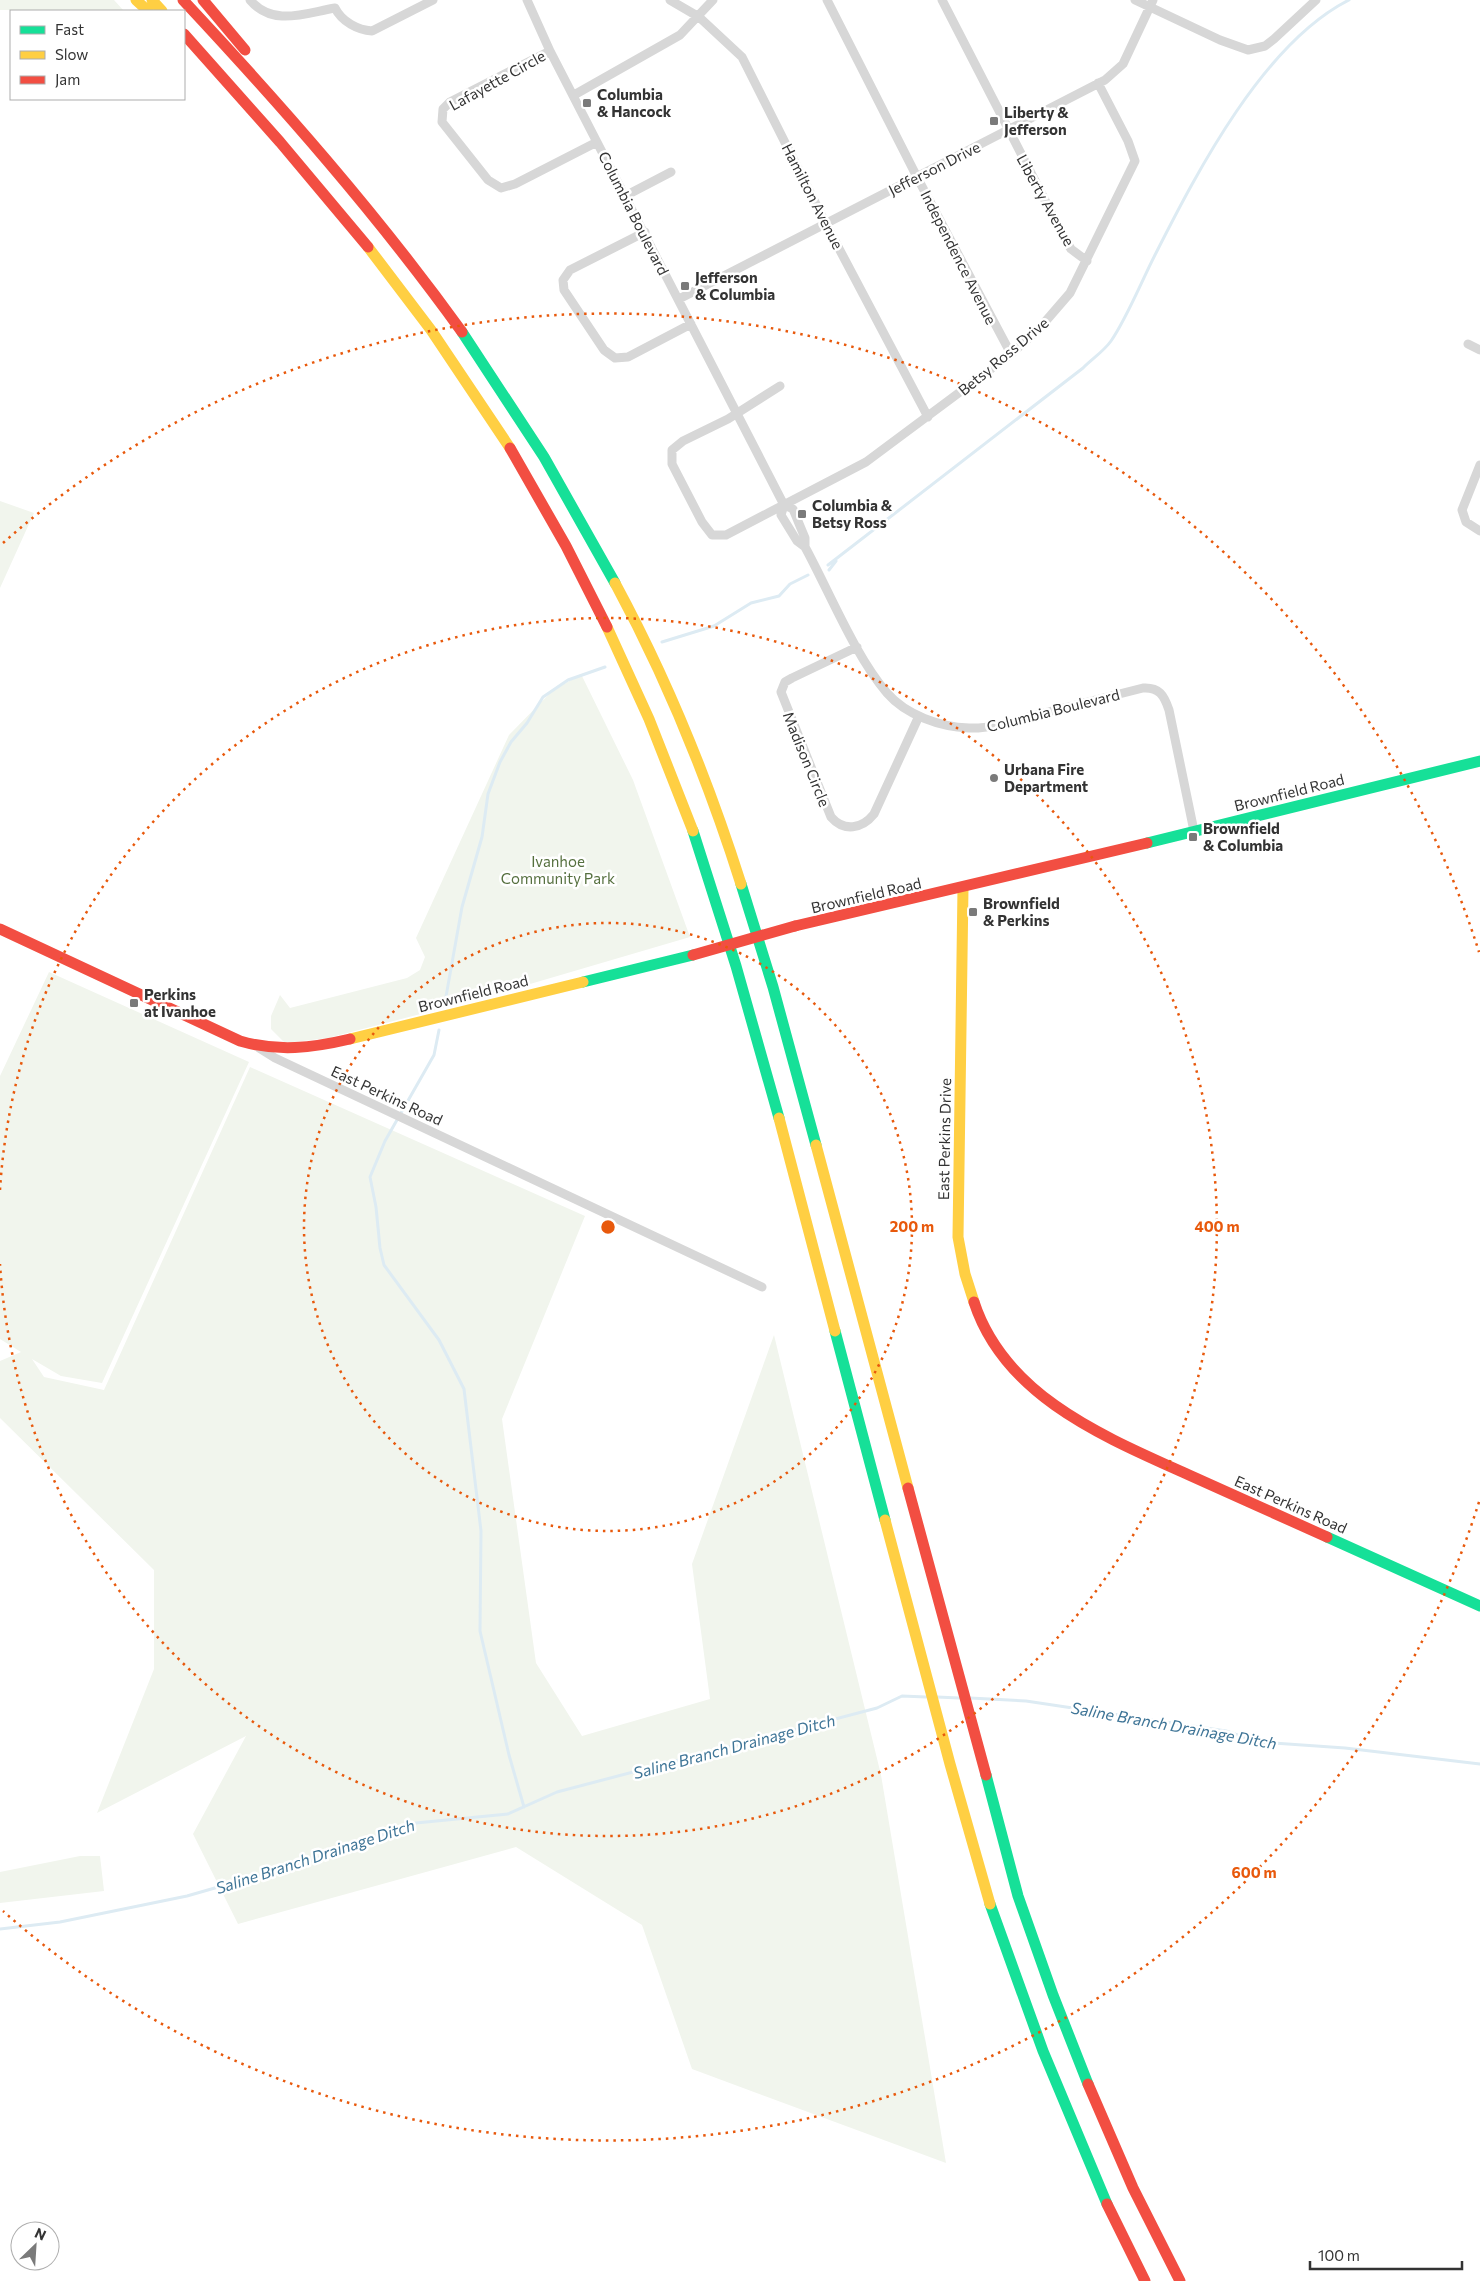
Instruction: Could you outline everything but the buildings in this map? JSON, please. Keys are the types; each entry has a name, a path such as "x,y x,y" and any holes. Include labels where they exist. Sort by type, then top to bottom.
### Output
{"main road":[{"path":"136,0 147,10"},
{"path":"152,0 161,10"},
{"path":"184,0 305,134 372,213 421,277 489,373 534,442 620,593 682,724 715,806 752,915 784,1026 1018,1896 1062,2020 1127,2174 1180,2281"},
{"path":"203,0 257,66 305,134"},
{"path":"185,35 271,131 372,251 430,328 476,396 557,531 642,705 672,777 704,863 756,1030 943,1741 986,1892 1012,1970 1068,2115 1143,2281"},
{"path":"185,47 271,131"},
{"name":"Brownfield Road","path":"259,1048 310,1048 693,955 796,926 963,888 1480,761"},
{"name":"East Perkins Drive","path":"963,888 957,1204 962,1263 975,1306 1003,1356 1033,1390 1055,1408 1090,1429"},
{"name":"East Perkins Road","path":"0,929 225,1035 259,1048"},
{"name":"East Perkins Road","path":"1090,1429 1480,1606"}],"street":[{"path":"250,0 263,12 281,17 336,4 342,18 355,26 372,32 433,0"},
{"name":"Columbia Boulevard","path":"527,0 550,51 645,232 784,505 793,509 805,538 806,547 858,647 887,694 901,706 919,716 953,727 979,728 1143,688 1158,689 1163,694 1169,710 1194,831"},
{"name":"Hamilton Avenue","path":"670,0 699,17 742,57 826,224 928,416"},
{"path":"574,96 680,35 713,0"},
{"name":"Independence Avenue","path":"827,0 1011,354"},
{"name":"Liberty Avenue","path":"942,0 1066,241 1071,249 1087,261"},
{"path":"1135,0 1151,3 1220,40 1248,50 1265,46 1316,0"},
{"name":"Jefferson Drive","path":"679,299 1112,75 1123,64 1151,3"},
{"name":"Lafayette Circle","path":"550,51 450,102 444,109 442,122 488,180 501,188 515,184 597,142"},
{"name":"Betsy Ross Drive","path":"737,414 676,445 671,456 672,464 702,522 712,535 726,536 866,462 1011,354 1056,311 1070,293 1135,161 1128,141 1098,83"},
{"path":"625,196 671,172"},
{"path":"645,232 570,270 563,280 564,290 604,350 615,358 628,357 691,324"},
{"path":"1468,344 1480,350"},
{"path":"737,414 780,386"},
{"path":"1480,465 1464,500 1462,516 1469,525 1480,530"},
{"name":"Madison Circle","path":"858,647 792,678 786,682 781,692 831,817 836,823 841,826 858,827 869,821 874,814 919,716"},
{"name":"East Perkins Road","path":"259,1048 275,1058 409,1122 762,1287"}],"green space":[{"path":"0,0 114,0 123,10 10,10 0,10"},
{"path":"0,501 34,513 0,588"},
{"name":"Ivanhoe Community Park","path":"581,674 633,780 690,937 486,997 328,1038 285,1043 271,1029 271,1016 280,995 290,1008 407,978 420,970 425,957 416,938 509,735 551,692"},
{"path":"49,972 249,1062 102,1383 61,1376 32,1359 44,1377 104,1390 250,1067 585,1216 502,1419 536,1663 582,1736 710,1699 692,1564 774,1335 881,1775 946,2163 692,2069 642,1925 516,1847 238,1924 193,1834 246,1736 97,1813 154,1669 154,1570 0,1418 0,1361 21,1352 0,1339 0,1076"},
{"path":"80,1856 100,1856 104,1891 0,1903 0,1872"}],"waterway":[{"path":"828,565 1083,368 1105,348 1123,321 1192,184 1236,111 1289,46 1318,20 1349,0"},
{"path":"829,570 836,561"},
{"path":"662,642 714,626 751,603 779,596 790,584 808,575"},
{"path":"445,1002 462,907 482,837 488,794 500,762 511,742 527,723 543,697 568,680 605,667"},
{"path":"439,1030 434,1055 385,1141 370,1177 384,1265 439,1340 464,1389 481,1531 480,1631 509,1755 524,1807"},
{"name":"Saline Branch Drainage Ditch","path":"0,1929 60,1922 187,1896 326,1856 416,1823 508,1814 557,1792 877,1708 902,1696 926,1697"},
{"name":"Saline Branch Drainage Ditch","path":"937,1697 959,1698"},
{"name":"Saline Branch Drainage Ditch","path":"970,1698 1026,1701 1226,1731 1258,1742 1345,1748 1480,1764"}],"traffic: fast":[{"path":"462,332 544,457 615,583"},
{"path":"1147,843 1480,761"},
{"path":"693,831 736,966 779,1118"},
{"path":"741,884 773,987 816,1145"},
{"path":"583,982 693,955"},
{"path":"835,1331 885,1520"},
{"path":"1327,1537 1480,1606"},
{"path":"986,1775 1018,1896 1053,1995 1088,2084"},
{"path":"990,1904 1043,2051 1107,2204"}],"traffic: slow":[{"path":"136,0 147,10"},
{"path":"152,0 161,10"},
{"path":"368,247 431,330 510,448"},
{"path":"615,583 652,656 685,730 715,807 741,884"},
{"path":"607,627 649,719 693,831"},
{"path":"963,888 958,1237 965,1274 974,1302"},
{"path":"350,1039 583,982"},
{"path":"779,1118 835,1331"},
{"path":"816,1145 908,1488"},
{"path":"885,1520 950,1764 990,1904"}],"traffic: jam":[{"path":"183,0 328,162 430,288 462,332"},
{"path":"203,0 245,50"},
{"path":"185,35 280,142 368,247"},
{"path":"510,448 566,546 607,627"},
{"path":"795,926 1147,843"},
{"path":"693,955 795,926"},
{"path":"0,929 240,1041 268,1047 295,1048 350,1039"},
{"path":"974,1302 989,1335 1009,1364 1034,1388 1062,1410 1092,1429 1157,1461 1327,1537"},
{"path":"908,1488 986,1775"},
{"path":"1088,2084 1133,2188 1180,2281"},
{"path":"1107,2204 1145,2281"}],"place":[{"name":"Columbia & Hancock","path":"587,103"},
{"name":"Liberty & Jefferson","path":"994,121"},
{"name":"Jefferson & Columbia","path":"685,286"},
{"name":"Columbia & Betsy Ross","path":"802,514"},
{"name":"Urbana Fire Department","path":"994,778"},
{"name":"Brownfield & Columbia","path":"1193,837"},
{"name":"Brownfield & Perkins","path":"973,912"},
{"name":"Perkins at Ivanhoe","path":"134,1003"}]}
